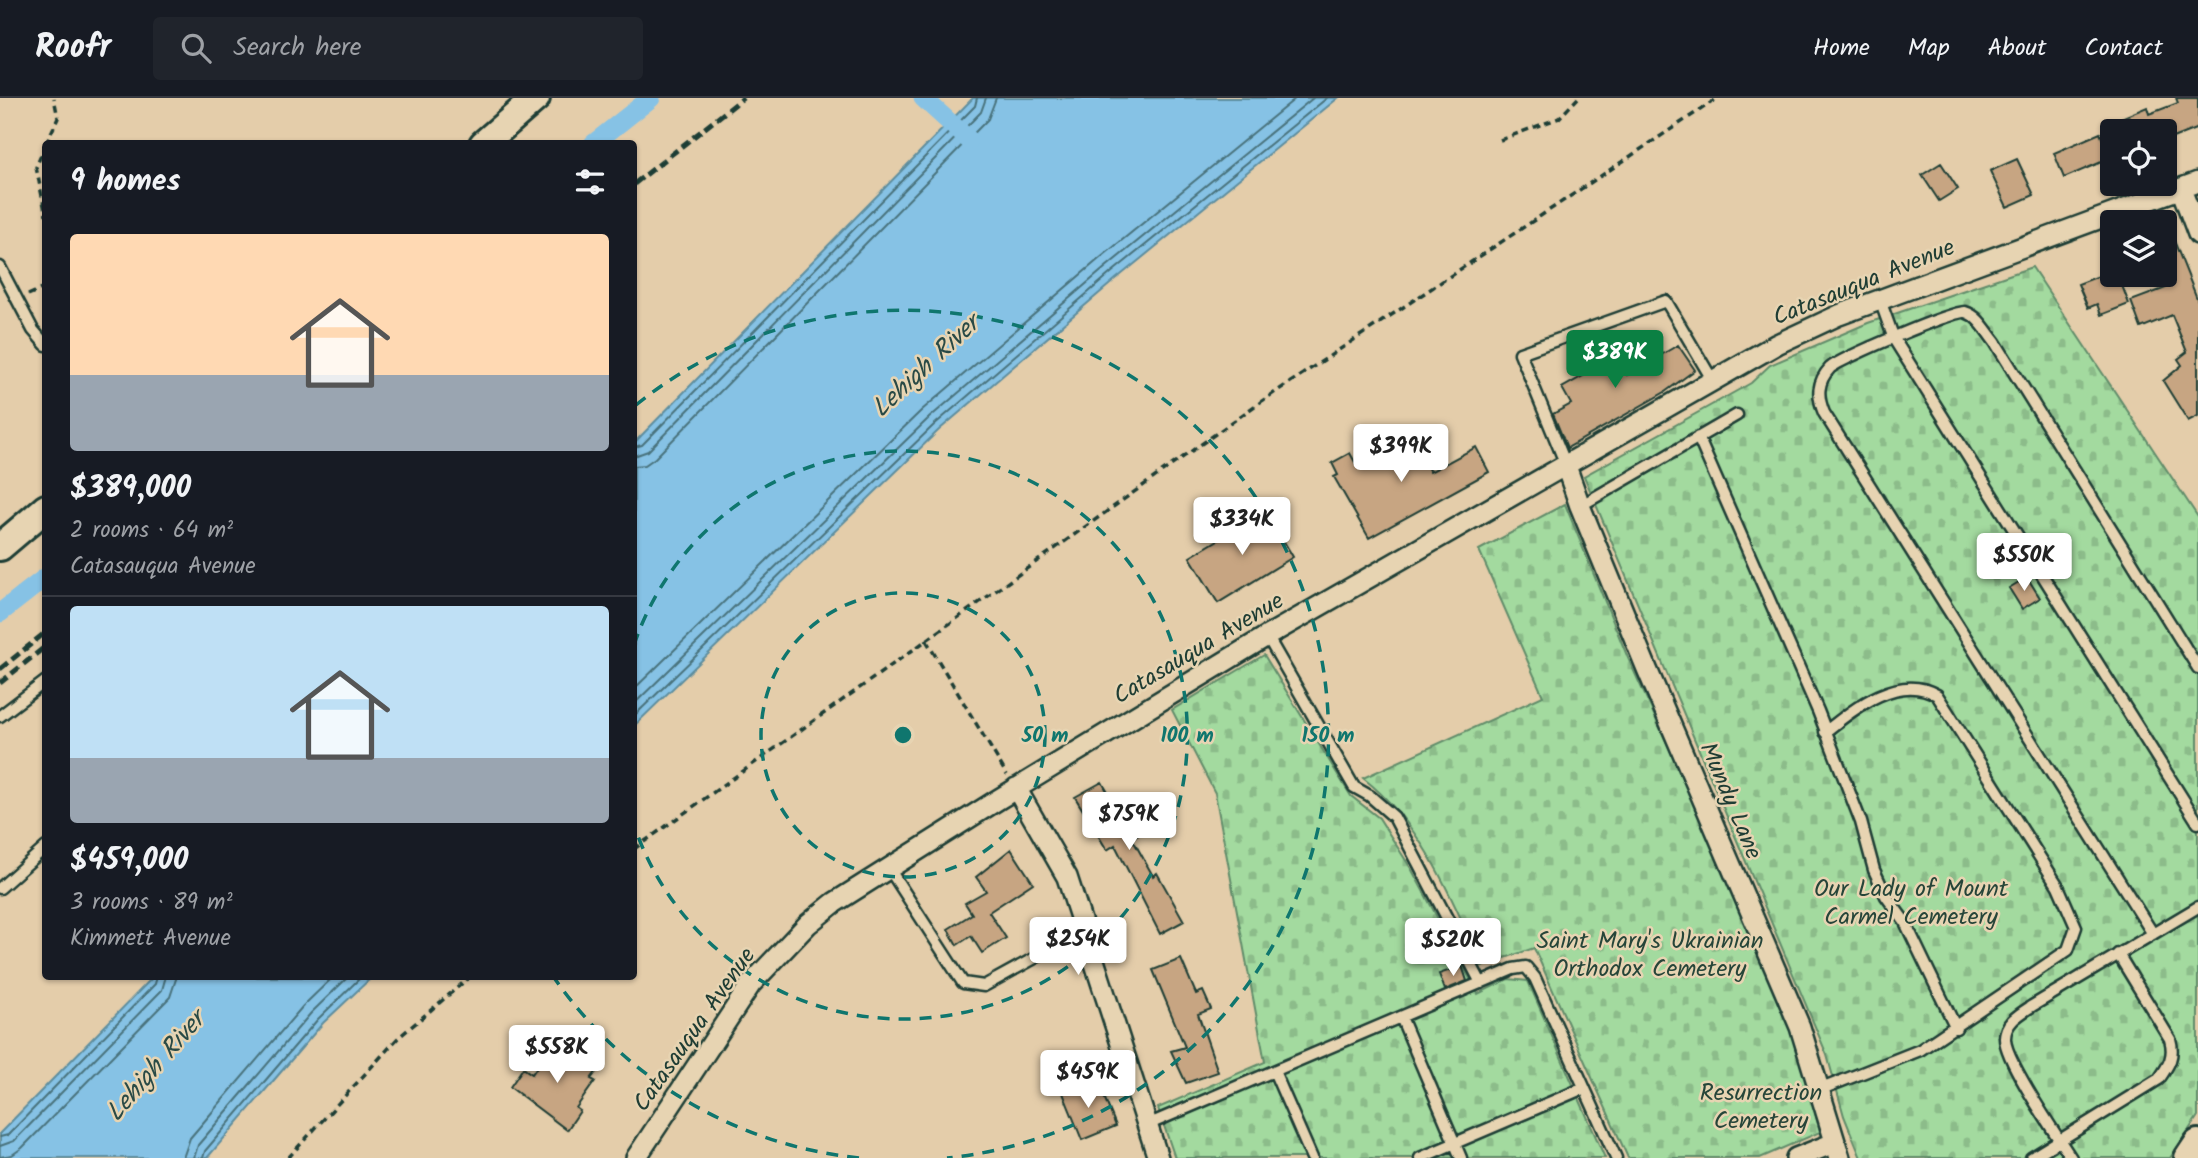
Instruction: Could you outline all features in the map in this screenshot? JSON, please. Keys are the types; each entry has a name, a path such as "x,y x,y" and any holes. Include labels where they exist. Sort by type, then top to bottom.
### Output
{"street":[{"path":"488,140 536,98"},
{"path":"2189,186 2198,234"},
{"name":"Catasauqua Avenue","path":"636,1158 751,984 808,924 888,867 1267,636 1777,344 1880,300 2189,186"},
{"name":"Mundy Lane","path":"1566,466 1580,506 1800,1027 1837,1150"},
{"path":"0,547 42,511"},
{"path":"1016,788 1067,877 1158,1158"},
{"path":"2188,1158 2198,1143"},
{"path":"1796,1158 1837,1150"}],"lane":[{"path":"0,267 19,305 42,339"},
{"path":"1566,466 1520,353 1666,300 1713,381"},
{"path":"1880,300 1894,339 2198,823"},
{"path":"2153,934 1824,413 1819,400 1819,384 1830,368 1845,356 1894,339 1954,313 1962,311 1975,317 1995,342 2198,668"},
{"path":"1580,506 1737,415"},
{"path":"1698,437 1825,732 1861,822 1874,870 1886,897 1905,922 1955,1028"},
{"path":"1267,636 1354,787 1370,796 1394,817 1480,983"},
{"path":"0,716 42,683"},
{"path":"1818,1090 1905,1058 1955,1028 2068,950 2076,934 2075,919 1937,695 1924,687 1891,691 1857,707 1825,732"},
{"path":"0,888 42,851"},
{"path":"888,867 963,984 972,987 984,986 1084,931"},
{"path":"2071,1158 2011,1060 2004,1041 2006,1030 2014,1018 2198,907"},
{"path":"2031,1158 2158,1079 2174,1053 2166,1031 2118,954"},
{"path":"1147,1125 1513,969 1526,967 1535,978 1616,1158"},
{"path":"1401,1017 1461,1158"},
{"path":"1274,1071 1312,1158"},
{"path":"1420,1158 1584,1088"}],"path":[{"path":"48,140 57,122 54,98"},
{"path":"1500,140 1559,118 1578,98"},
{"path":"637,847 1256,405 1718,98"},
{"path":"42,153 36,167 42,196"},
{"path":"926,640 1016,788"},
{"path":"288,1158 398,1038 466,980"}],"green space":[{"name":"Our Lady of Mount Carmel Cemetery","path":"2032,267 2198,517 2198,1116 2170,1158 1861,1158 1844,1116 1827,1055 1584,476 1751,383 1770,365 1868,323"},
{"path":"1565,504 1628,658 1773,975 1797,1042 1820,1132 1760,1158 1628,1158 1534,948 1482,966 1447,889 1419,840 1403,818 1363,778 1543,696 1479,550"},
{"path":"1264,655 1351,796 1379,818 1412,870 1478,994 1508,979 1528,981 1605,1158 1175,1158 1158,1108 1265,1062 1215,793 1172,710"}],"water":[{"name":"Lehigh River","path":"973,98 1338,98 1116,279 939,430 637,723 637,440"},
{"name":"Lehigh River","path":"150,980 369,980 323,1023 207,1158 0,1158 0,1133"}],"building":[{"path":"2176,98 2198,98 2198,128 2177,136 2177,119 2121,118 2147,107 2149,114 2178,103"},
{"path":"2100,133 2100,163 2064,178 2054,153"},
{"path":"2017,159 2034,195 2007,207 1990,171"},
{"path":"1941,163 1958,189 1939,201 1922,175"},
{"path":"2177,248 2198,301 2198,416 2188,421 2163,381 2182,365 2178,359 2187,352 2172,315 2141,328 2131,301 2166,288 2177,287"},
{"path":"2100,276 2100,287 2123,287 2129,304 2101,315 2097,304 2088,308 2078,284"},
{"path":"1606,341 1627,375 1678,345 1695,370 1665,392 1567,448 1553,414 1571,404 1562,388 1583,376 1574,361"},
{"path":"1410,442 1412,446 1415,445 1430,472 1476,447 1489,472 1369,538 1334,477 1338,475 1332,463 1350,453 1356,464 1376,453 1380,459"},
{"path":"1266,511 1293,557 1218,603 1190,557"},
{"path":"2027,577 2040,598 2022,609 2009,588"},
{"path":"1102,782 1115,805 1124,800 1142,832 1132,838 1153,876 1157,873 1184,921 1160,934 1115,845 1107,850 1075,797"},
{"path":"1011,849 1033,883 989,912 1006,938 982,953 971,936 957,945 948,929 972,914 965,903 986,891 976,877"},
{"path":"1181,959 1196,994 1203,991 1211,1009 1198,1014 1218,1072 1186,1083 1171,1051 1185,1047 1153,970"},
{"path":"1462,966 1467,981 1445,990 1439,974"},
{"path":"557,1044 597,1071 591,1079 595,1081 576,1108 580,1111 567,1130 510,1087 523,1068 532,1074 547,1052 550,1054"},
{"path":"1084,1078 1093,1098 1103,1094 1116,1126 1082,1140 1061,1088"}],"waterway":[{"path":"598,140 651,98"},
{"path":"923,98 969,140"},
{"path":"0,613 42,580"}],"railway":[{"path":"637,182 743,98"},
{"path":"0,669 42,635"},
{"path":"0,683 42,649"}],"park label":[{"name":"Saint Mary's Ukrainian Orthodox Cemetery","path":"1650,955"},
{"name":"Resurrection Cemetery","path":"1761,1107"}]}
